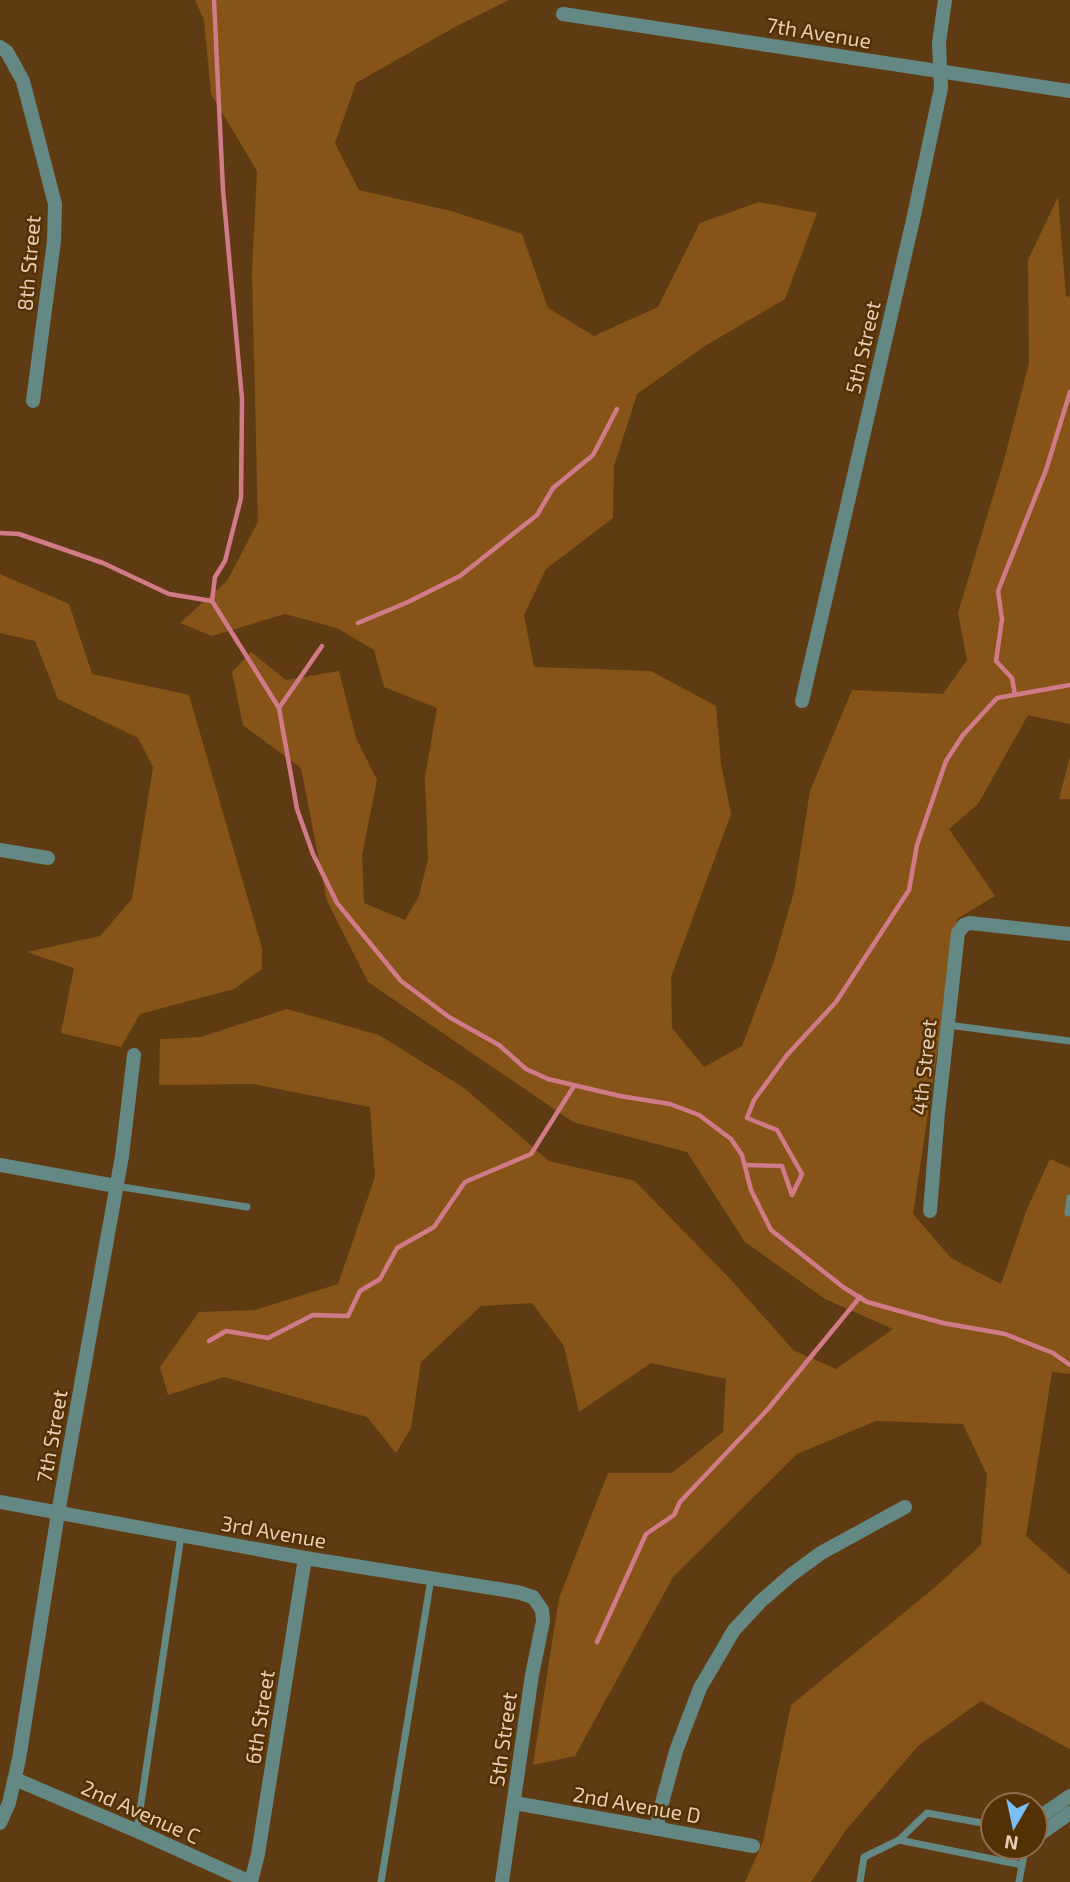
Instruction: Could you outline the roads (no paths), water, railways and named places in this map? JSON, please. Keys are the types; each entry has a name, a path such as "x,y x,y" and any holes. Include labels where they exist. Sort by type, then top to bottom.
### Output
{"street":[{"name":"5th Street","path":"802,701 914,220 941,88 939,43 945,0"},
{"name":"7th Avenue","path":"563,14 1070,91"},
{"name":"8th Street","path":"3,50 23,81 54,204 54,241 33,401"},
{"path":"0,850 48,858"},
{"name":"4th Street","path":"930,1211 958,933 970,923 1070,934"},
{"name":"7th Street","path":"0,1823 15,1779 58,1513 122,1156 134,1055"},
{"path":"0,1165 116,1186"},
{"name":"3rd Avenue","path":"0,1502 305,1558 517,1592 533,1597 539,1603"},
{"path":"657,1829 676,1751 700,1688 734,1630 760,1602 821,1553 905,1507"},
{"name":"6th Street","path":"250,1882 260,1840 305,1558"},
{"name":"5th Street","path":"502,1882 532,1675 543,1621 539,1603"},
{"name":"2nd Avenue C","path":"15,1779 250,1882"},
{"path":"1049,1810 1070,1796"},
{"name":"2nd Avenue D","path":"515,1803 753,1846"},
{"path":"1049,1828 1070,1813"}],"lane":[{"path":"948,1026 1070,1041"},
{"path":"116,1186 247,1207"},
{"path":"1068,1213 1070,1198"},
{"path":"137,1831 181,1536"},
{"path":"381,1882 431,1578"},
{"path":"860,1882 864,1857 899,1840 927,1813 979,1822"},
{"path":"899,1840 1022,1865"},
{"path":"1019,1882 1023,1861"}],"waterway":[{"path":"214,0 223,190 242,399 241,498 225,561 215,577 212,601 279,708 297,809 313,854 337,903 401,981 449,1017 499,1045 526,1069 548,1079 620,1096 670,1104 699,1115 731,1139 742,1155 751,1190 771,1230 843,1287 867,1302 943,1323 1005,1334 1053,1353 1070,1365"},
{"path":"1015,695 1012,678 996,661 1002,619 998,591 1046,470 1070,392"},
{"path":"358,623 460,576 537,515 553,488 593,455 617,409"},
{"path":"0,533 19,534 103,563 169,594 212,601"},
{"path":"279,708 322,646"},
{"path":"745,1165 782,1166 792,1195 802,1174 777,1130 747,1118 754,1100 787,1055 836,1002 909,890 917,845 946,761 963,735 997,698 1070,685"},
{"path":"209,1341 226,1331 268,1338 313,1315 348,1316 360,1291 380,1279 397,1248 434,1227 465,1182 531,1154 574,1086"},
{"path":"597,1642 646,1534 674,1515 680,1502 768,1409 860,1297"}]}
